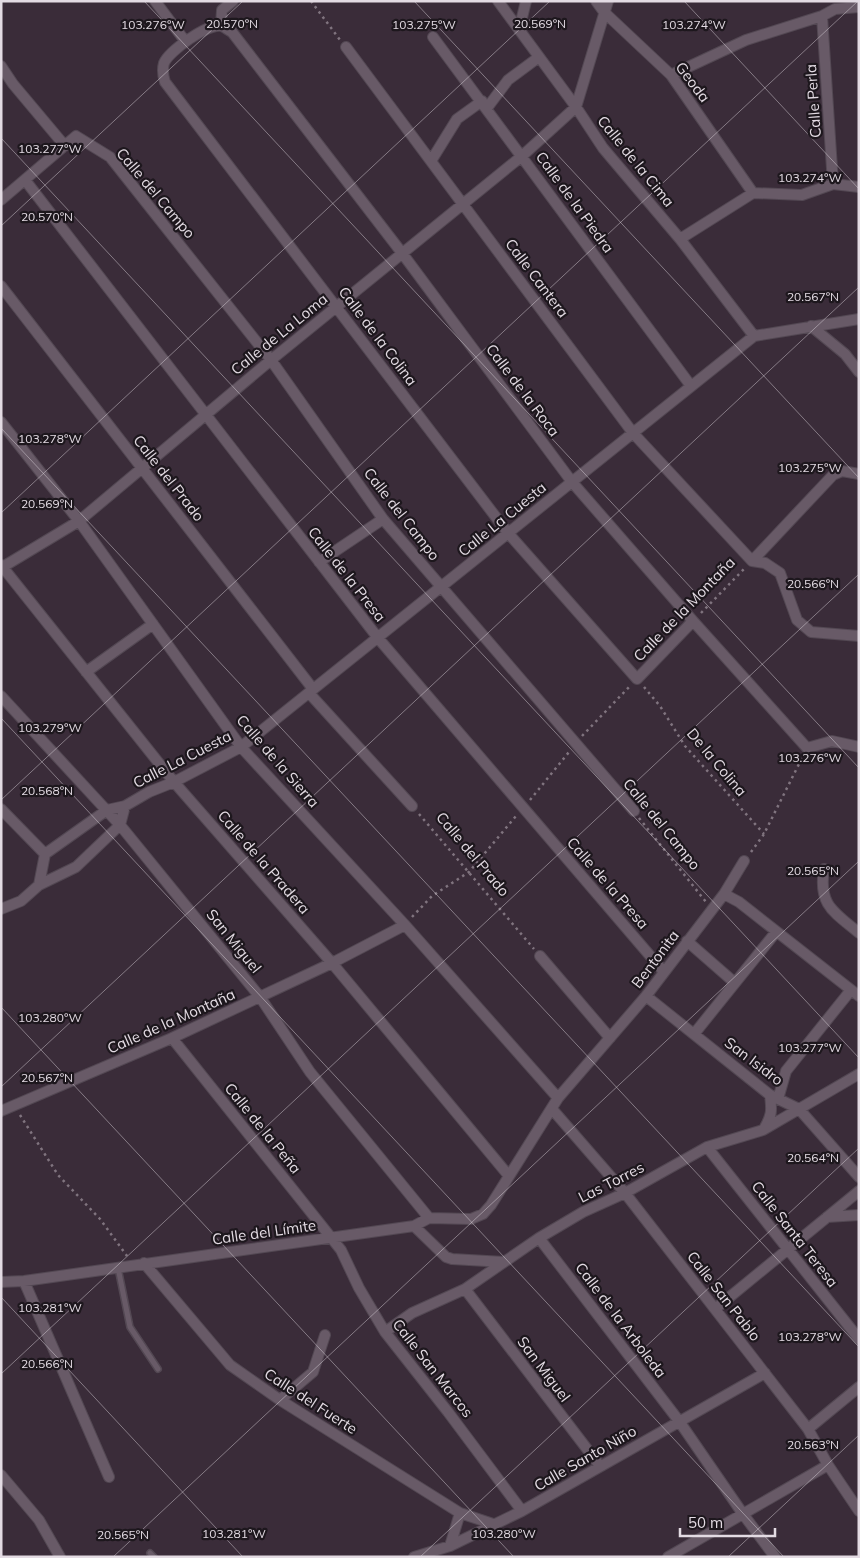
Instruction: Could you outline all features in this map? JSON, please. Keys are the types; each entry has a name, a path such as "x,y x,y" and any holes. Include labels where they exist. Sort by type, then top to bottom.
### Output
{"street":[{"path":"155,1 185,42 210,28 221,26 222,10 233,1"},
{"name":"Calle de la Cima","path":"498,1 576,107 603,148 680,239 754,336"},
{"path":"519,30 526,1"},
{"name":"Geoda","path":"596,1 604,12 672,75 753,192"},
{"path":"576,107 608,1"},
{"path":"672,75 746,40 822,16 835,5 859,7"},
{"name":"Calle Perla","path":"822,16 834,184"},
{"name":"Calle de la Roca","path":"221,26 232,32 402,253 572,482 807,748"},
{"name":"Calle de la Piedra","path":"433,36 691,386"},
{"name":"Calle de la Colina","path":"185,42 164,62 162,71 165,82 508,533 637,679"},
{"name":"Calle Cantera","path":"346,47 634,432 752,561"},
{"path":"431,161 457,119 484,105 508,80 539,57"},
{"path":"1,66 13,84 65,146 1,200"},
{"name":"Calle de La Loma","path":"2,566 79,521 336,306 522,156 576,107"},
{"name":"Calle del Campo","path":"65,146 76,136 110,157 271,360 383,519 634,811"},
{"name":"Calle de la Presa","path":"25,180 378,638 664,972"},
{"path":"680,239 753,192 802,195 834,184 859,187"},
{"name":"Calle del Prado","path":"1,286 311,691 412,806"},
{"name":"Calle La Cuesta","path":"45,854 107,810 125,806 241,746 754,336 859,319"},
{"path":"811,326 845,354 859,372"},
{"name":"Calle de la Sierra","path":"1,422 79,521 241,746 405,925 558,1098"},
{"path":"752,561 834,475 842,471 859,474"},
{"path":"319,562 383,519"},
{"path":"752,561 765,563 780,573 797,620 811,632 859,636"},
{"name":"Calle de la Pradera","path":"2,566 174,782 332,963 508,1176"},
{"name":"Calle de la Montaña","path":"637,679 693,621"},
{"path":"86,672 153,624"},
{"name":"San Miguel","path":"1,696 120,825 260,997 310,1072 429,1218"},
{"path":"807,748 832,741 859,747"},
{"name":"Calle La Cuesta","path":"120,825 125,806"},
{"path":"1,809 45,854 39,885"},
{"path":"1,908 21,901 39,885 76,867 120,825"},
{"name":"Bentonita","path":"508,1176 558,1098 646,996 724,894 744,862"},
{"path":"824,869 822,882 827,905 859,933"},
{"path":"724,894 739,902 855,993 786,1071 774,1097 771,1117 763,1130"},
{"name":"Calle de la Montaña","path":"1,1111 172,1038 332,963 405,925"},
{"path":"694,1034 776,932"},
{"path":"687,942 735,983"},
{"path":"540,956 610,1038"},
{"name":"San Isidro","path":"646,996 774,1097 799,1109 859,1177"},
{"name":"Calle de la Peña","path":"172,1038 331,1237"},
{"name":"Las Torres","path":"385,1332 412,1313 464,1289 539,1238 583,1212 625,1193 707,1147 763,1130 859,1074"},
{"name":"Calle San Pablo","path":"552,1109 625,1193 808,1429 828,1464 859,1511"},
{"name":"Calle Santa Teresa","path":"707,1147 859,1339"},
{"name":"Calle del Límite","path":"1,1282 24,1281 414,1226 429,1218 471,1218 483,1214 491,1205 508,1176"},
{"path":"715,1309 859,1191"},
{"path":"827,1217 859,1215"},
{"path":"414,1226 446,1257 504,1262"},
{"name":"Calle San Marcos","path":"331,1237 341,1250 359,1288 385,1332 522,1511"},
{"name":"Calle de la Arboleda","path":"539,1238 680,1421 743,1514 775,1557"},
{"name":"Calle del Fuerte","path":"139,1264 230,1365 280,1400 460,1513 493,1524"},
{"path":"24,1281 109,1477"},
{"name":"San Miguel","path":"464,1289 600,1466"},
{"path":"280,1400 313,1372 325,1335"},
{"name":"Calle Santo Niño","path":"414,1557 450,1546 522,1511 765,1373"},
{"path":"808,1429 859,1387"},
{"path":"668,1557 828,1464"},
{"path":"1,1475 39,1520 60,1557"},
{"path":"450,1546 460,1513"}],"lane":[{"path":"118,1267 130,1327 158,1369"}],"path":[{"path":"310,1 346,47"},
{"name":"Calle de la Montaña","path":"693,621 752,561"},
{"name":"De la Colina","path":"637,679 660,706 685,746 764,834"},
{"path":"744,862 764,834 807,748"},
{"name":"Calle del Prado","path":"412,806 540,956"},
{"name":"Calle del Campo","path":"634,811 712,908"},
{"path":"14,1106 58,1175 139,1264"}]}
